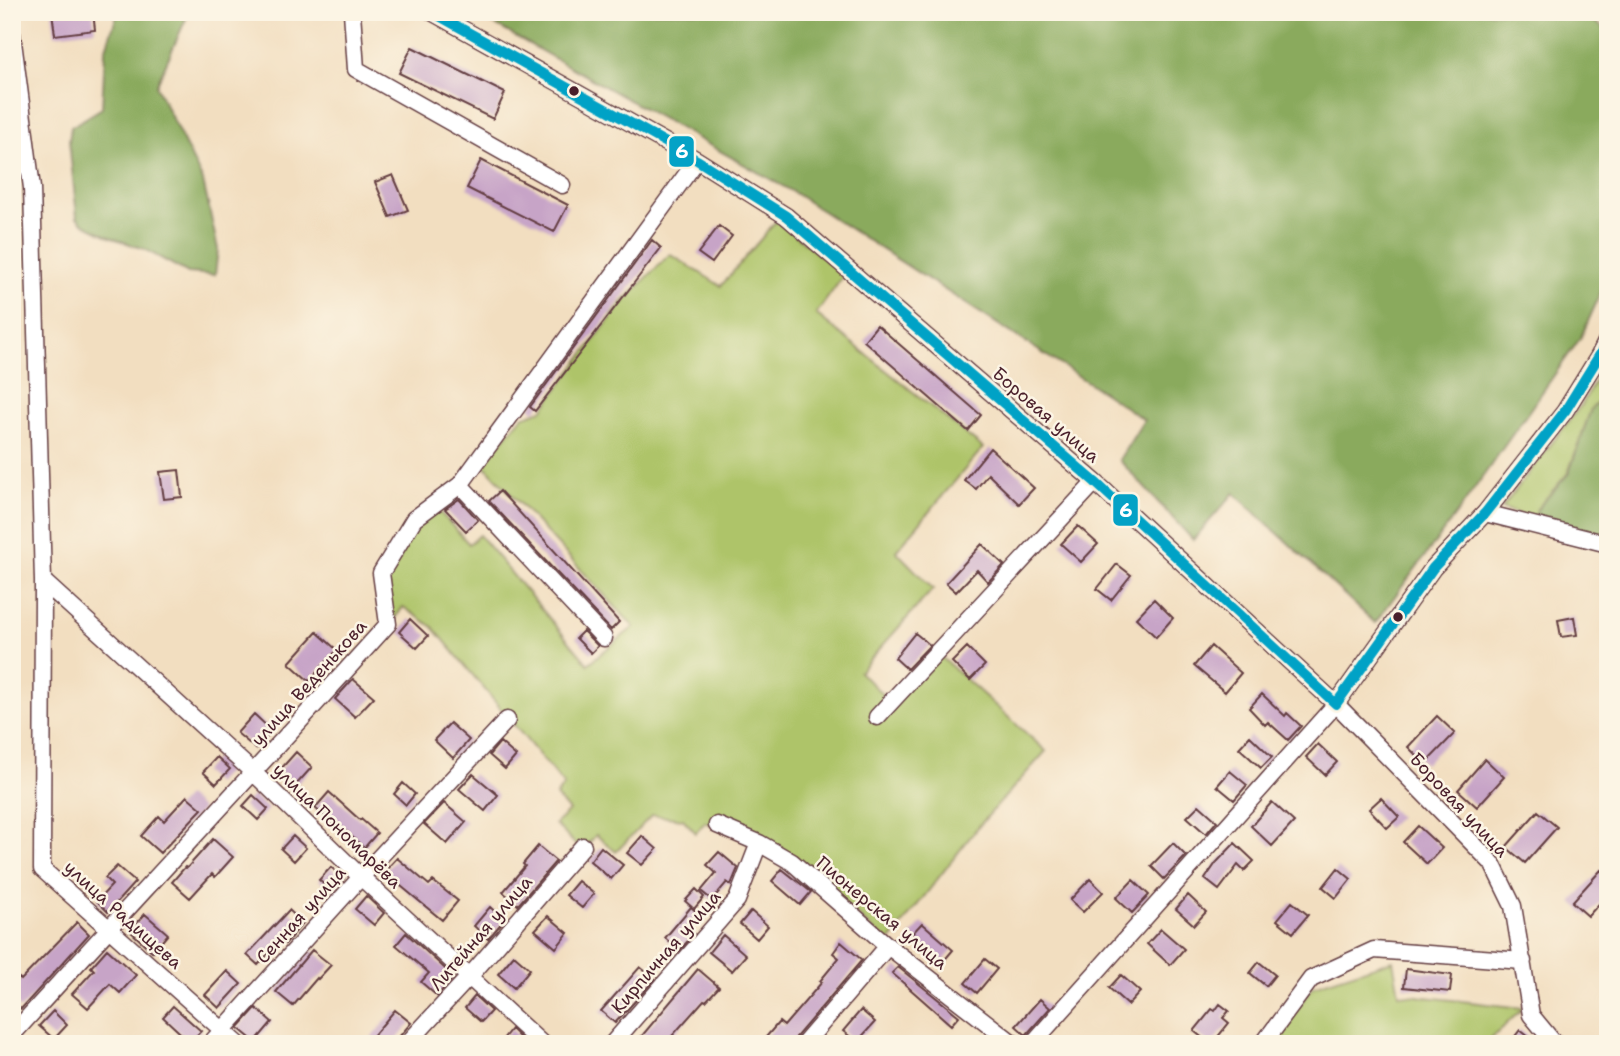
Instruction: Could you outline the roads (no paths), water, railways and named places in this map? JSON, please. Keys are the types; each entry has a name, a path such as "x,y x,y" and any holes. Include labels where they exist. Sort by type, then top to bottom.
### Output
{"street":[{"path":"352,12 356,69 562,185"},
{"name":"Боровая улица","path":"432,12 697,160 786,216 1095,482 1336,704 1492,863 1513,906 1531,1014 1555,1044"},
{"name":"улица Радищева","path":"12,34 32,188 43,581 42,869 238,1044"},
{"name":"улица Веденькова","path":"12,1035 388,624 382,573 414,519 460,485 697,160"},
{"path":"1032,1044 1336,704 1433,568 1485,513 1565,411 1608,338"},
{"path":"877,717 1095,482"},
{"path":"460,485 604,638"},
{"path":"1485,513 1608,544"},
{"name":"улица Пономарёва","path":"43,581 254,773 361,877 542,1044"},
{"name":"Сенная улица","path":"210,1044 507,720"},
{"name":"Пионерская улица","path":"717,825 759,843 792,862 888,946 1014,1044"},
{"name":"Кирпичная улица","path":"612,1044 737,900 759,843"},
{"name":"Литейная улица","path":"407,1044 583,846"},
{"path":"804,1044 888,946"},
{"path":"1263,1044 1311,979 1374,950 1523,961"}]}
